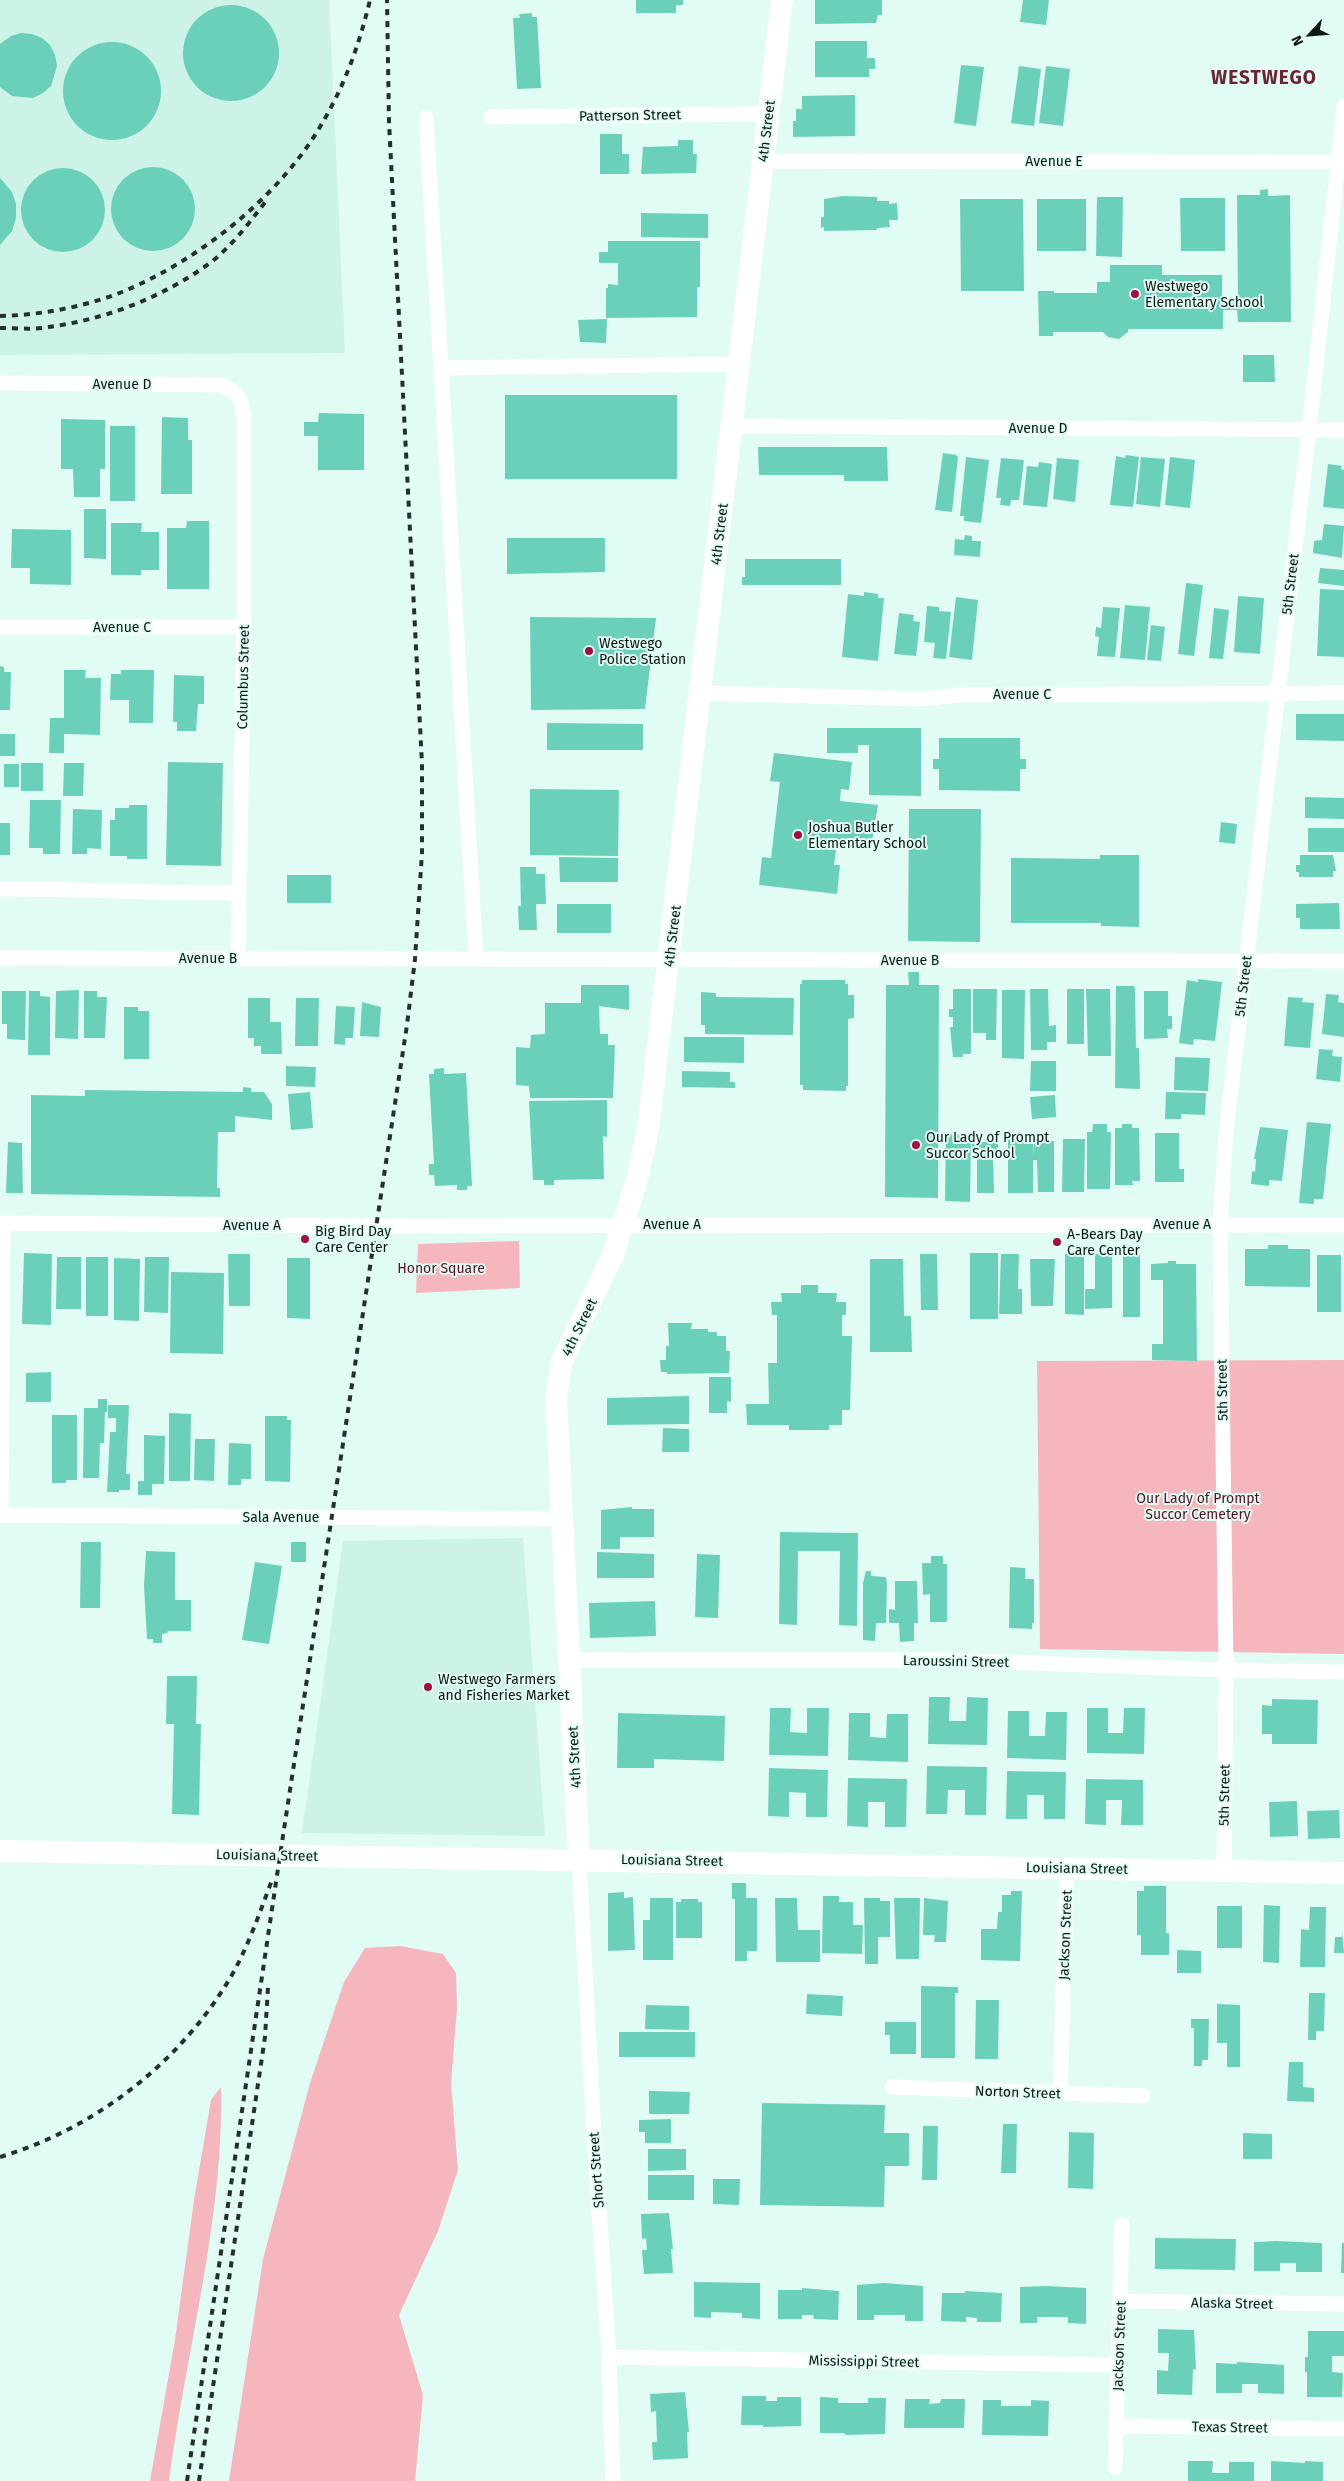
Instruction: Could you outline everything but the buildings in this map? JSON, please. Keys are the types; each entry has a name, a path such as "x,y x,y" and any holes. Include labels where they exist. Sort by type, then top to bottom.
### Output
{"main road":[{"name":"4th Street","path":"579,1859 556,1397 562,1361 580,1321 600,1285 623,1224 636,1183 648,1129 782,0"},
{"name":"Louisiana Street","path":"0,1851 1344,1873"}],"street":[{"name":"5th Street","path":"1224,1870 1226,1670 1220,1224 1226,1131 1276,693 1341,162 1344,106"},
{"name":"Patterson Street","path":"491,117 768,114"},
{"path":"426,118 476,959"},
{"name":"Avenue E","path":"763,161 1341,162"},
{"path":"442,368 739,364"},
{"name":"Avenue D","path":"0,383 221,385 234,391 240,397"},
{"name":"Columbus Street","path":"238,958 244,627 244,417 240,397"},
{"name":"Avenue D","path":"732,426 1344,430"},
{"name":"Avenue C","path":"0,628 244,627"},
{"name":"Avenue C","path":"700,692 922,699 960,695 1344,693"},
{"path":"0,889 134,890 185,894 239,893"},
{"name":"Avenue B","path":"0,958 1344,961"},
{"path":"1,1224 1,1515"},
{"name":"Avenue A","path":"1,1224 368,1226 623,1224 1344,1225"},
{"name":"Sala Avenue","path":"1,1515 562,1519"},
{"name":"Laroussini Street","path":"569,1660 942,1660 1226,1670 1344,1672"},
{"name":"Short Street","path":"579,1859 594,2137 609,2357 613,2481"},
{"name":"Jackson Street","path":"1060,2093 1068,1867"},
{"name":"Norton Street","path":"892,2087 1143,2096"},
{"name":"Jackson Street","path":"1115,2466 1122,2225"},
{"name":"Alaska Street","path":"1120,2301 1344,2304"},
{"name":"Mississippi Street","path":"609,2357 1118,2365"},
{"name":"Texas Street","path":"1117,2426 1344,2429"}],"shaded area":[{"path":"0,0 329,0 345,353 0,355"},
{"name":"Westwego Farmers and Fisheries Market","path":"523,1538 545,1836 302,1833 343,1541"}],"green space":[{"name":"Honor Square","path":"519,1241 520,1288 416,1293 418,1244"},
{"name":"Our Lady of Prompt Succor Cemetery","path":"1344,1360 1344,1654 1040,1649 1037,1361"},
{"path":"400,1946 443,1954 456,1973 457,2008 451,2083 458,2170 438,2231 399,2315 423,2395 415,2481 229,2481 263,2259 310,2083 344,1982 365,1948"},
{"path":"221,2087 217,2186 169,2481 150,2481 175,2340 194,2200 211,2100"}],"railway":[{"path":"0,316 62,309 93,302 122,292 181,262 237,222 263,199 286,174 307,147 324,120 352,61 370,0"},
{"path":"187,2481 279,1862 407,1025 415,959 422,853 422,764 389,122 387,0"},
{"path":"0,328 37,328 71,323 113,312 154,296 210,263 240,234 266,201"},
{"path":"0,2157 34,2145 97,2113 155,2070 203,2017 232,1976 251,1936 272,1880"},
{"path":"199,2481 265,2037 268,1987"}],"place":[{"name":"Westwego Elementary School","path":"1135,294"},
{"name":"Westwego Police Station","path":"589,651"},
{"name":"Joshua Butler Elementary School","path":"798,835"},
{"name":"Our Lady of Prompt Succor School","path":"916,1145"},
{"name":"Big Bird Day Care Center","path":"305,1239"},
{"name":"A-Bears Day Care Center","path":"1057,1242"},
{"name":"Westwego Farmers and Fisheries Market","path":"428,1687"}],"district":[{"name":"WESTWEGO","path":"1264,77"}]}
